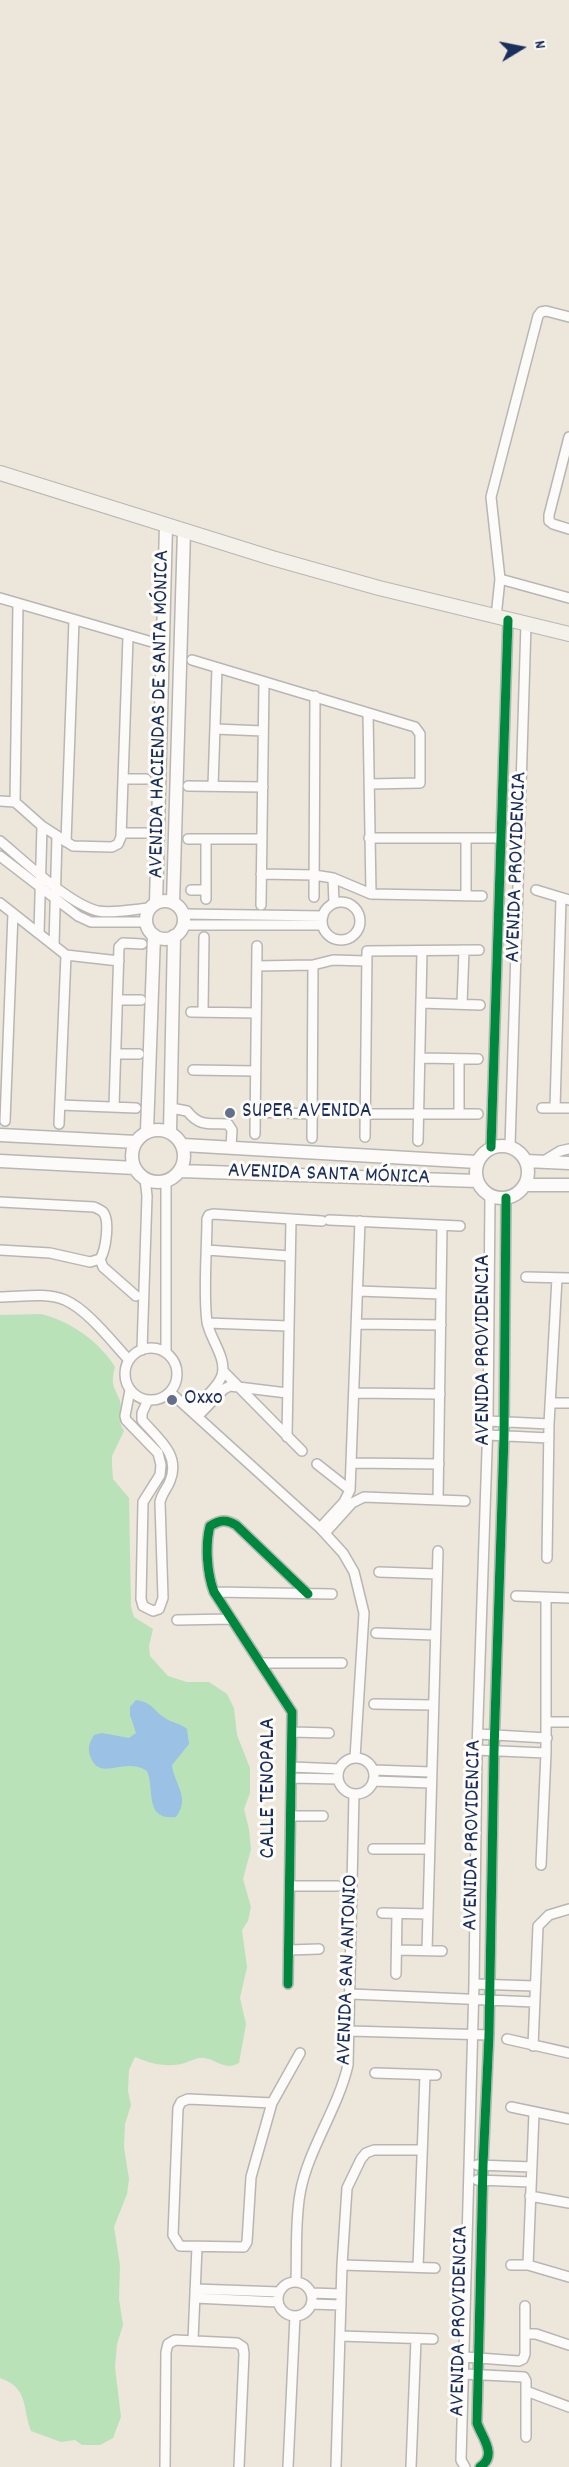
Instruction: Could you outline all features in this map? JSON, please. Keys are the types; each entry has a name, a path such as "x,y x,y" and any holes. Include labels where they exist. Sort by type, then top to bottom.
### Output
{"main road":[{"path":"0,473 315,570 502,619 568,631"}],"street":[{"path":"491,1147 501,838 502,619 491,497 538,316 541,312 569,317"},
{"path":"569,437 549,515 549,521 553,524 569,529"},
{"name":"AVENIDA HACIENDAS DE SANTA MÓNICA","path":"153,906 166,525"},
{"name":"AVENIDA HACIENDAS DE SANTA MÓNICA","path":"173,903 184,531"},
{"path":"500,579 569,598"},
{"path":"0,598 128,637 152,642"},
{"path":"15,802 18,604"},
{"path":"54,945 74,620"},
{"name":"AVENIDA PROVIDENCIA","path":"510,1146 526,624"},
{"path":"0,801 15,802 42,826 73,846 112,847 118,844 121,833 128,637"},
{"path":"192,660 418,729 421,780 416,785 369,784"},
{"path":"213,786 218,668"},
{"path":"261,905 264,682"},
{"path":"314,897 315,696"},
{"path":"368,713 370,894"},
{"path":"215,729 264,731"},
{"path":"123,778 146,779"},
{"path":"189,786 263,787"},
{"path":"39,933 42,826"},
{"path":"121,833 145,833"},
{"path":"369,838 501,838"},
{"path":"466,838 466,896"},
{"path":"188,839 262,839"},
{"path":"190,890 206,894 206,839"},
{"path":"0,841 57,888 86,907 100,911 153,906 164,901 173,903 183,919"},
{"path":"0,856 40,888 91,922 146,922"},
{"path":"261,874 314,874 333,878 370,894 482,896"},
{"path":"333,878 334,903"},
{"path":"536,890 565,899 564,960 557,1023 555,1108"},
{"path":"0,903 66,955 119,961"},
{"path":"334,903 349,904 357,912 359,927 356,933 348,939 333,939 328,935 323,920 326,910 334,903"},
{"path":"146,922 153,906"},
{"path":"5,1120 3,1079 13,914"},
{"path":"183,919 323,920"},
{"path":"170,1132 174,936 183,919"},
{"path":"146,922 154,935 161,939 174,936"},
{"path":"147,1131 154,935"},
{"path":"203,1012 204,936"},
{"path":"333,939 333,960"},
{"path":"348,939 348,960"},
{"path":"114,1107 120,945 141,944"},
{"path":"255,1134 257,946"},
{"path":"462,1004 464,950"},
{"path":"365,1137 367,951 479,950"},
{"path":"418,1141 422,951"},
{"path":"59,1124 66,955"},
{"path":"257,966 313,965 333,960 366,961"},
{"path":"312,1138 313,965"},
{"path":"118,1000 141,1000"},
{"path":"421,1003 480,1005"},
{"path":"191,1012 256,1013"},
{"path":"557,1023 569,1026"},
{"path":"117,1054 139,1054"},
{"path":"420,1058 478,1059"},
{"path":"459,1059 459,1114"},
{"path":"193,1070 255,1071"},
{"path":"60,1105 136,1108"},
{"path":"171,1108 187,1111 199,1123 228,1124 232,1130 231,1147"},
{"path":"542,1108 569,1108"},
{"path":"255,1112 313,1114"},
{"path":"366,1114 478,1114"},
{"path":"161,1129 170,1132 183,1145 185,1154 180,1171 166,1181 154,1182 145,1179 135,1168 132,1153 136,1142 147,1131 161,1129"},
{"path":"0,1135 136,1142"},
{"name":"AVENIDA SANTA MÓNICA","path":"183,1145 477,1162"},
{"path":"510,1146 526,1161 528,1176 525,1185 514,1195 506,1198 490,1196 477,1181 475,1171 477,1162 491,1147 510,1146"},
{"path":"542,1162 560,1151 569,1149"},
{"path":"0,1161 135,1168"},
{"path":"526,1161 569,1163"},
{"name":"AVENIDA SANTA MÓNICA","path":"180,1171 477,1181"},
{"path":"142,1350 147,1196 145,1179"},
{"path":"166,1181 166,1353"},
{"path":"525,1185 569,1185"},
{"name":"AVENIDA PROVIDENCIA","path":"465,2467 461,2460 474,1999 477,1750 488,1421 490,1196"},
{"name":"AVENIDA PROVIDENCIA","path":"480,2467 486,2463 489,2454 488,2446 477,2423 505,1422 506,1198"},
{"path":"0,1202 94,1207 102,1211 106,1219 105,1251 100,1259 90,1262 50,1253 0,1250"},
{"path":"195,1413 219,1382 223,1371 221,1358 208,1323 209,1215 460,1227"},
{"path":"286,1437 291,1219"},
{"path":"322,1530 344,1502 350,1490 360,1221"},
{"path":"438,1500 442,1226"},
{"path":"207,1250 290,1256"},
{"path":"100,1259 104,1267 136,1296"},
{"path":"526,1277 569,1278"},
{"path":"547,1558 549,1424 557,1278"},
{"path":"358,1291 441,1294"},
{"path":"0,1297 48,1297 64,1300 85,1315 129,1360"},
{"path":"208,1323 288,1326"},
{"path":"357,1324 441,1325"},
{"path":"130,1390 148,1400 156,1400 170,1392 177,1376 176,1367 166,1353 159,1349 142,1350 129,1360 125,1375 130,1390 126,1420 158,1454 161,1465 160,1475 146,1495 143,1508 141,1599 143,1606 153,1611 159,1609 163,1598 160,1509 162,1494 170,1481 173,1469 166,1444 142,1420 142,1413 148,1400"},
{"path":"223,1371 302,1451"},
{"path":"195,1413 230,1386 287,1393"},
{"path":"170,1392 322,1530 344,1553 354,1572 364,1613 355,1758"},
{"path":"354,1394 440,1394"},
{"path":"551,1403 569,1404"},
{"path":"488,1421 549,1424"},
{"path":"143,1438 150,1429"},
{"path":"487,1435 549,1438"},
{"path":"352,1463 439,1464"},
{"path":"317,1464 350,1490"},
{"path":"322,1530 352,1503 364,1497 465,1501"},
{"path":"143,1508 160,1509"},
{"name":"CALLE TENOPALA","path":"288,1984 292,1712 214,1592 211,1583 208,1535 210,1526 219,1521 228,1521 236,1525 308,1594"},
{"path":"427,1950 438,1551"},
{"path":"379,1572 437,1574"},
{"path":"214,1592 332,1594"},
{"path":"516,1596 569,1599"},
{"path":"541,1866 547,1738 546,1598"},
{"path":"177,1620 231,1619"},
{"path":"376,1633 434,1635"},
{"path":"261,1663 342,1664"},
{"path":"374,1704 432,1705"},
{"path":"547,1722 569,1722"},
{"path":"293,1732 329,1732"},
{"path":"478,1734 547,1738"},
{"path":"477,1750 546,1753"},
{"path":"355,1758 366,1761 373,1775 366,1791 354,1794 341,1786 339,1774 346,1761 355,1758"},
{"path":"292,1767 339,1774"},
{"path":"373,1775 431,1772"},
{"path":"292,1778 339,1774"},
{"path":"373,1775 430,1783"},
{"name":"AVENIDA SAN ANTONIO","path":"296,2282 300,2194 306,2172 344,2083 348,2065 354,1794"},
{"path":"291,1816 322,1816"},
{"path":"373,1849 429,1849"},
{"path":"290,1886 337,1886"},
{"path":"533,2046 538,1926 549,1916 569,1910"},
{"path":"382,1913 428,1914"},
{"path":"396,1974 397,1914"},
{"path":"289,1950 319,1949"},
{"path":"397,1950 442,1951"},
{"path":"474,1984 534,1986"},
{"path":"351,1994 534,2002"},
{"path":"350,2031 489,2035"},
{"path":"507,2039 569,2053"},
{"path":"272,2103 188,2099 181,2102 178,2108 173,2235 180,2246 244,2247 247,2242 251,2177 272,2103 300,2053"},
{"path":"375,2073 436,2075"},
{"path":"418,2267 425,2075"},
{"path":"511,2107 569,2119"},
{"path":"528,2265 534,2113"},
{"path":"336,2467 342,2265 347,2188 366,2153 374,2150 422,2150"},
{"path":"469,2164 532,2167"},
{"path":"468,2180 531,2182"},
{"path":"530,2196 569,2203"},
{"path":"193,2340 197,2247"},
{"path":"342,2265 435,2268"},
{"path":"511,2265 528,2265 569,2277"},
{"path":"296,2282 305,2285 311,2298 305,2312 295,2316 284,2312 279,2297 286,2284 296,2282"},
{"path":"195,2294 279,2297"},
{"path":"311,2298 341,2295"},
{"path":"311,2298 341,2305"},
{"path":"465,2358 524,2359 525,2306"},
{"path":"288,2467 295,2316"},
{"path":"525,2334 536,2334 569,2345"},
{"path":"340,2336 433,2340"},
{"path":"411,2467 416,2339"},
{"path":"165,2467 168,2344 175,2340 237,2343 243,2347 239,2467"},
{"path":"464,2374 519,2375 526,2381 526,2437"},
{"path":"526,2391 569,2407"}],"green space":[{"path":"41,1314 73,1327 93,1341 115,1367 113,1381 120,1402 120,1421 124,1431 112,1456 112,1466 113,1479 129,1498 131,1607 134,1617 153,1629 149,1646 150,1656 168,1676 187,1682 209,1682 227,1694 234,1708 237,1735 250,1768 250,1793 244,1809 251,1849 243,1879 251,1907 248,1921 242,1930 247,1967 240,1998 246,2024 239,2063 229,2066 202,2058 166,2065 135,2057 129,2070 128,2091 131,2105 125,2124 124,2147 129,2179 127,2194 114,2227 120,2265 119,2299 123,2325 117,2344 115,2367 121,2417 113,2438 100,2445 82,2445 75,2440 61,2442 31,2431 20,2393 16,2387 0,2378 0,1315"}],"water":[{"path":"136,1700 150,1705 165,1718 187,1729 189,1744 172,1765 182,1797 182,1804 176,1817 166,1817 155,1809 147,1771 130,1766 101,1768 95,1765 91,1758 89,1746 94,1735 102,1733 129,1738 136,1733 130,1707"}],"cycle path":[{"path":"491,1147 508,620"},
{"path":"480,2467 488,2457 487,2446 477,2423 504,1436 506,1198"},
{"path":"288,1984 292,1712 214,1592 207,1559 210,1526 223,1521 236,1525 308,1594"}],"place":[{"name":"SUPER AVENIDA","path":"230,1113"},
{"name":"Oxxo","path":"172,1400"}]}
